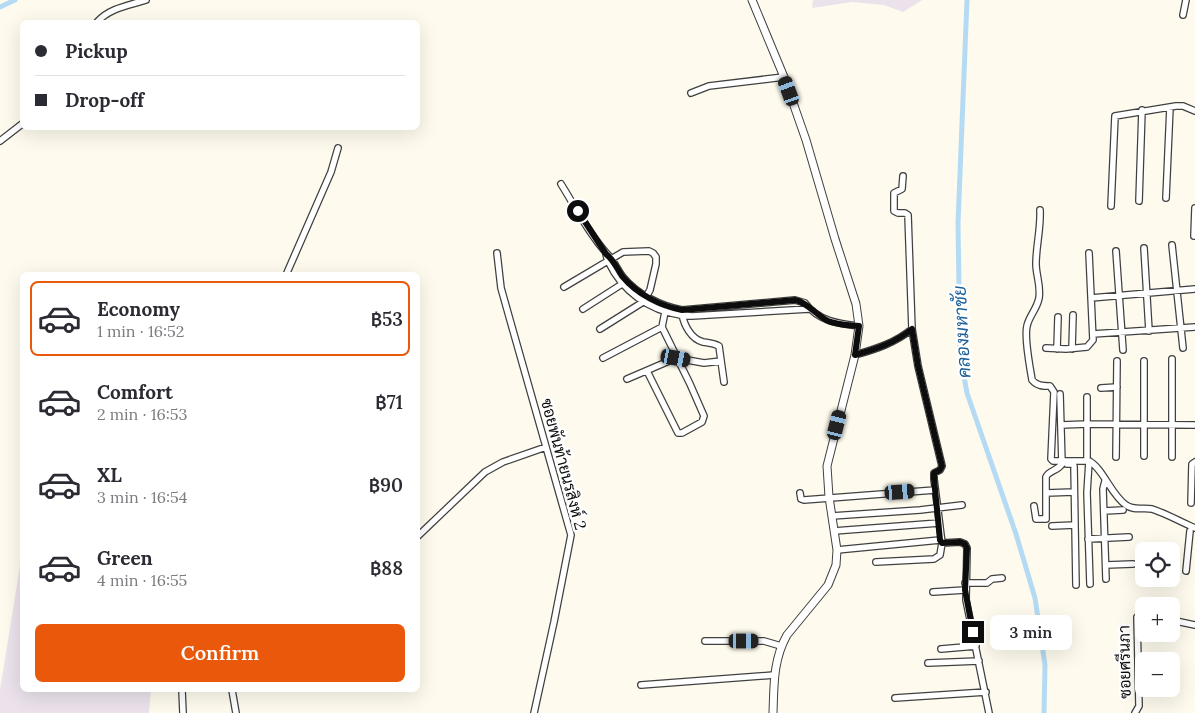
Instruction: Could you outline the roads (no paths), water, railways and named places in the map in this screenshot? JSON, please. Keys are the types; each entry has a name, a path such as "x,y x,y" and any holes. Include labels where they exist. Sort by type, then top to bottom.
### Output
{"street":[{"path":"99,20 114,9 146,0"},
{"path":"1184,14 1186,0"},
{"path":"754,4 784,77 806,140 856,304 859,326 855,355 829,458 827,473 837,550 836,565 828,585 787,635 781,646 777,656 774,676 773,713"},
{"path":"691,93 708,86 784,77"},
{"path":"1166,198 1170,106"},
{"path":"1111,206 1116,116 1170,106 1183,106 1195,111"},
{"path":"1139,201 1142,110"},
{"path":"0,141 20,126"},
{"path":"287,272 331,172 338,148"},
{"path":"876,562 934,559 940,555 941,541 934,473 940,470 942,466 918,366 912,329 908,215 894,211 893,196 895,192 902,189 903,176"},
{"path":"560,184 608,258 622,284 665,312 682,313 795,300 805,303 809,309 834,323 859,326"},
{"path":"1194,236 1195,208"},
{"path":"1040,210 1041,226 1036,266 1039,300 1030,318 1026,332 1032,380 1040,386 1050,386 1054,392 1050,457 1053,461 1074,465 1076,586"},
{"path":"1172,245 1183,348"},
{"path":"1144,248 1149,331"},
{"path":"564,287 608,258 623,252 649,251 653,253 656,257 656,264 650,290 645,300 600,329"},
{"path":"1046,348 1072,349 1087,347 1093,340 1089,252"},
{"path":"1116,252 1122,350"},
{"name":"ซอยพันท้ายนรสิงห์ 2","path":"497,253 501,288 570,527 570,543 534,713"},
{"path":"608,258 645,300 667,306 682,313"},
{"path":"582,309 622,284"},
{"path":"1091,298 1195,289"},
{"path":"647,371 678,433 682,433 702,422 704,416 662,327 665,312"},
{"path":"682,313 684,321 694,337 699,341 713,343 718,346 724,382"},
{"path":"1072,315 1072,349"},
{"path":"1057,349 1058,317"},
{"path":"603,358 662,327"},
{"path":"1093,334 1195,327"},
{"path":"855,355 876,349 902,338 912,329"},
{"path":"627,379 676,358 704,363 721,361"},
{"path":"1172,358 1172,457"},
{"path":"1116,457 1117,361"},
{"path":"1144,361 1144,456"},
{"path":"1101,388 1117,387"},
{"path":"1034,506 1036,519 1046,519 1047,474 1058,470 1062,463 1060,394"},
{"path":"1087,397 1087,493 1090,584"},
{"path":"1061,425 1195,426"},
{"path":"420,534 486,472 503,462 546,447"},
{"path":"1062,463 1088,459"},
{"path":"1088,459 1123,503 1130,508 1150,509 1193,529 1192,549 1186,572"},
{"path":"1191,504 1192,464 1195,462"},
{"path":"1105,481 1103,489 1106,579"},
{"path":"800,493 801,499 804,500 935,490"},
{"path":"1046,493 1087,493"},
{"path":"832,516 962,505"},
{"path":"1104,510 1123,510"},
{"path":"834,531 939,523"},
{"path":"1052,526 1075,525"},
{"path":"1088,539 1128,537"},
{"path":"837,550 941,541 965,544 967,548 965,590 989,713"},
{"path":"1106,565 1133,564"},
{"path":"965,583 987,582 992,579 1002,578"},
{"path":"933,592 965,590"},
{"path":"1180,622 1195,625"},
{"path":"705,641 764,641 781,646"},
{"name":"ซอยศรีนภา","path":"1135,713 1139,706 1138,642"},
{"path":"942,649 976,646"},
{"path":"928,664 979,661"},
{"path":"641,685 774,676"},
{"path":"182,692 183,713"},
{"path":"232,692 236,713"},
{"path":"895,698 986,692"}],"waterway":[{"path":"0,7 15,0"},
{"name":"คลองมหาชัย","path":"967,0 958,223 960,354 967,393 1016,534 1035,598 1045,665 1044,713"}]}
